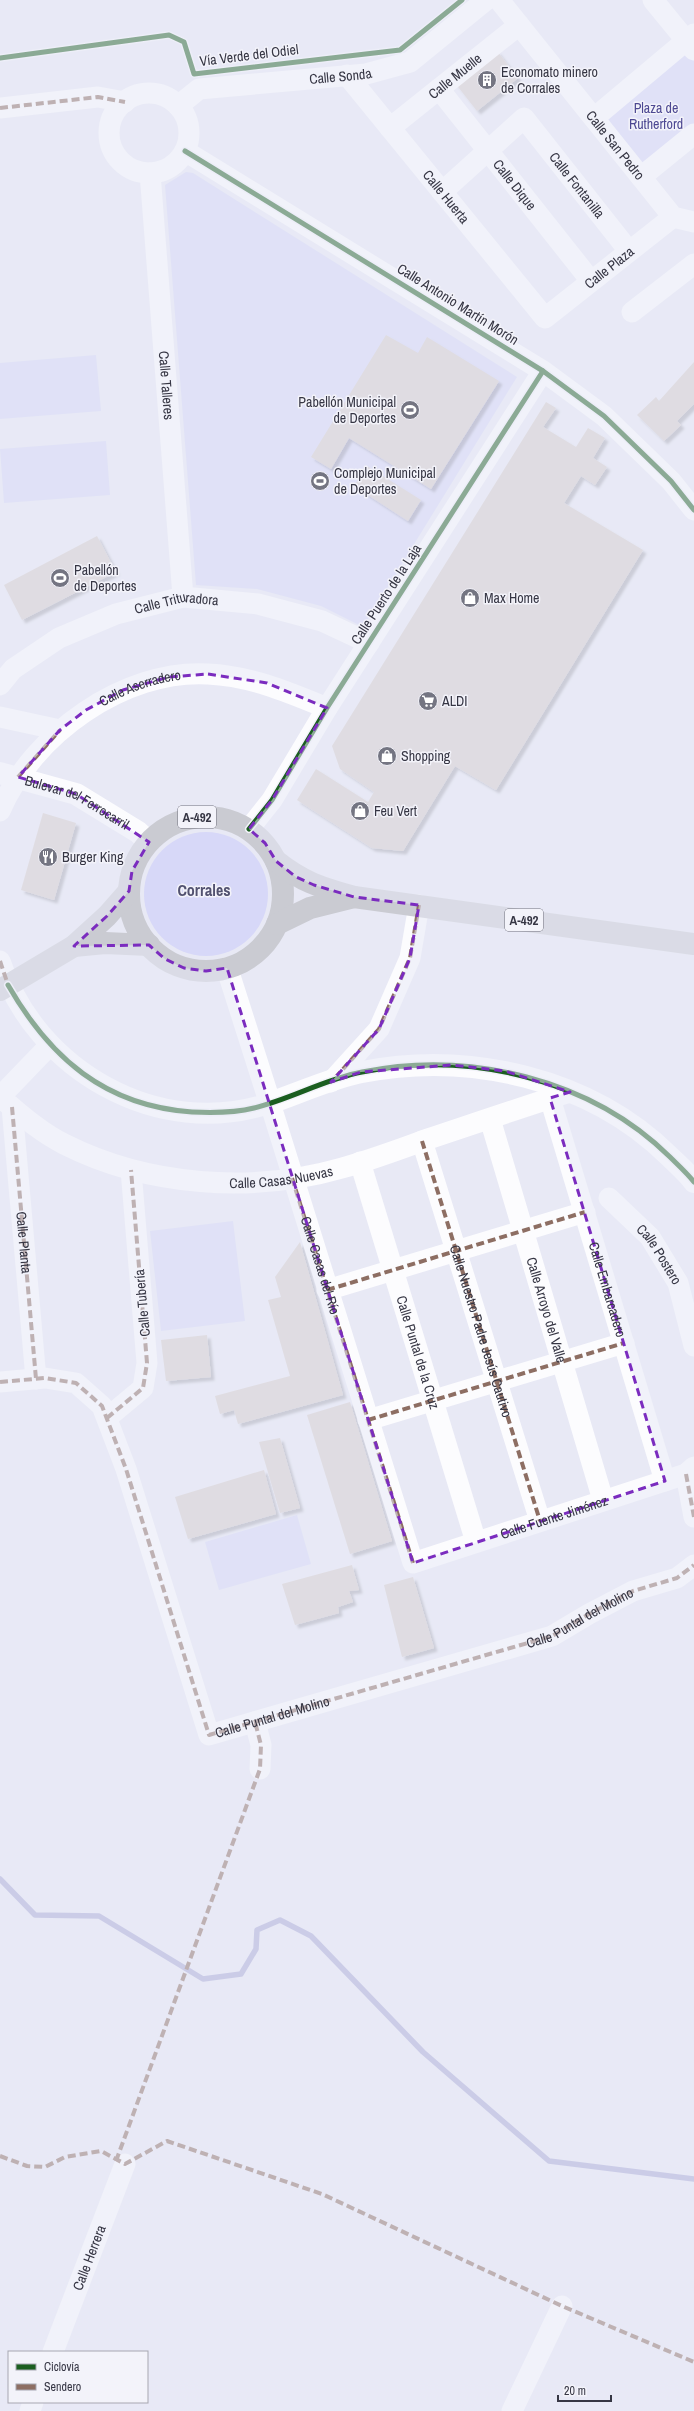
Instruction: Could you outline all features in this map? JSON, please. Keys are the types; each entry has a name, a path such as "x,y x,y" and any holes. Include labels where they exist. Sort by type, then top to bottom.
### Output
{"main road":[{"name":"A-492","path":"276,860 282,881 283,896 277,924 265,944 247,959 227,968 206,971 184,968 165,959 149,945 135,923 131,910 129,891 132,871 140,853 149,842 174,823 200,816 226,818 249,829 265,843 276,860 296,877 314,885 354,896 694,944"},
{"path":"4,988 74,946 107,916 129,891"},
{"name":"A-492","path":"277,924 310,908 354,896"},
{"path":"74,946 105,943 149,945"}],"street":[{"name":"Calle Sonda","path":"178,106 199,89 366,74 410,62 486,0"},
{"name":"Calle San Pedro","path":"499,0 673,217"},
{"path":"594,118 691,41 653,0"},
{"name":"Calle Muelle","path":"390,128 518,25"},
{"name":"Calle Huerta","path":"347,75 545,318"},
{"name":"Calle Dique","path":"439,89 591,281"},
{"path":"150,94 163,97 178,106 184,114 188,128 188,139 185,151 179,160 170,167 150,173 134,170 118,158 111,144 110,132 112,119 125,102 137,96 150,94"},
{"path":"0,108 98,97 125,102"},
{"name":"Calle Fontanilla","path":"488,151 524,118 629,252"},
{"path":"641,176 694,134"},
{"name":"Calle Antonio Martín Morón","path":"185,151 543,371 604,416 671,481 694,510"},
{"path":"442,192 488,151"},
{"name":"Calle Talleres","path":"150,173 183,597"},
{"path":"673,217 694,222"},
{"name":"Calle Plaza","path":"545,318 673,217"},
{"path":"632,312 694,264"},
{"name":"Calle Puerto de la Laja","path":"249,829 272,800 327,708 543,371"},
{"name":"Calle Trituradora","path":"0,685 13,669 58,638 116,614 183,597 258,604 322,621 369,643"},
{"name":"Calle Aserradero","path":"0,811 9,775 60,730 86,710 123,690 169,677 208,674 267,683 327,708"},
{"path":"0,717 60,730"},
{"name":"Bulevar del Ferrocarril","path":"9,775 76,794 138,832 149,842"},
{"path":"331,1082 379,1029 410,958 419,905"},
{"path":"0,961 4,988 26,1018 50,1045 80,1073 126,1098 171,1110 213,1113 253,1108 361,1072 413,1066 452,1065 505,1071 560,1095 612,1112 653,1141 694,1182"},
{"name":"Calle Casas del Río","path":"227,968 413,1564"},
{"path":"4,1101 50,1045"},
{"name":"Calle Casas Nuevas","path":"4,1101 38,1128 63,1144 96,1159 131,1170 186,1180 250,1182 292,1178 341,1168 560,1095"},
{"name":"Calle Embarcadero","path":"560,1095 585,1212 665,1481"},
{"name":"Calle Planta","path":"4,1101 36,1379"},
{"name":"Calle Arroyo del Valle","path":"490,1119 603,1500"},
{"name":"Calle Nuestro Padre Jesús Cautivo","path":"422,1141 540,1521"},
{"name":"Calle Puntal de la Cruz","path":"360,1162 476,1542"},
{"name":"Calle Tubería","path":"107,1418 143,1388 147,1363 131,1170"},
{"name":"Calle Postero","path":"609,1198 650,1237 678,1283 694,1346"},
{"path":"327,1290 585,1212"},
{"path":"368,1420 624,1343"},
{"name":"Calle Puntal del Molino","path":"0,1382 36,1379 76,1383 102,1406 126,1469 209,1735 552,1636 589,1614 634,1591 677,1578 694,1565"},
{"path":"690,1470 694,1517"},
{"name":"Calle Fuente Jiménez","path":"413,1564 603,1500 665,1481 690,1470"},
{"path":"255,1722 261,1745 260,1769"},
{"name":"Calle Herrera","path":"52,2351 125,2164"},
{"path":"512,2411 562,2306"}],"highlighted area":[{"path":"208,674 267,683 327,708 272,800 249,829 265,843 276,861 296,877 314,885 354,897 419,905 410,958 379,1029 331,1082 361,1072 452,1065 505,1071 570,1092 550,1098 665,1481 413,1563 227,968 206,971 184,968 165,959 149,945 74,946 107,916 129,891 132,871 149,842 76,794 18,777 60,730 86,710 123,690 169,677"}],"green space":[{"name":"Plaza de Rutherford","path":"686,40 694,50 694,134 641,177 594,118"},
{"name":"Complejo Municipal de Deportes","path":"186,172 193,173 517,377 363,627 321,606 257,589 196,585 165,185"},
{"path":"96,355 101,411 0,419 0,363"},
{"path":"106,441 110,495 4,503 0,449"},
{"path":"206,832 218,833 230,837 241,842 250,850 258,859 263,870 267,882 267,906 263,918 258,929 250,938 241,946 230,951 218,955 206,956 194,955 182,951 171,946 162,938 154,929 149,918 145,906 144,894 145,882 149,870 154,859 162,850 171,842 182,837 194,833"},
{"path":"233,1221 245,1321 161,1331 150,1231"},
{"path":"297,1515 311,1564 219,1590 205,1542"}],"building":[{"name":"Economato minero de Corrales","path":"497,51 518,78 477,111 455,83"},
{"name":"Pabellón Municipal de Deportes","path":"386,335 418,353 427,337 499,381 431,489 349,438 331,469 311,457"},
{"path":"694,362 694,404 677,421 681,425 664,441 637,415 656,397 659,401"},
{"path":"546,402 556,408 543,427 576,447 588,428 605,438 593,458 607,467 595,485 581,476 564,503 643,550 496,790 455,766 403,851 372,848 297,800 316,769 368,802 374,792 340,769 332,746"},
{"path":"367,466 421,500 408,521 354,486"},
{"name":"Pabellón de Deportes","path":"97,536 116,572 22,620 4,585"},
{"name":"Burger King","path":"43,813 76,823 54,900 21,890"},
{"path":"300,1242 343,1395 238,1424 234,1410 220,1414 215,1396 290,1376 268,1300 281,1297 275,1277"},
{"path":"207,1335 211,1377 166,1381 161,1340"},
{"path":"350,1402 392,1541 350,1554 307,1415"},
{"path":"280,1438 300,1508 280,1513 259,1442"},
{"path":"264,1470 276,1514 188,1539 175,1497"},
{"path":"352,1565 359,1590 349,1591 353,1602 338,1607 339,1613 295,1625 282,1584"},
{"path":"413,1577 434,1648 402,1657 384,1585"}],"waterway":[{"path":"0,1879 35,1915 99,1916 203,1979 241,1974 256,1949 257,1930 280,1920 311,1936 423,2052 549,2161 694,2179"}],"marked path":[{"path":"0,108 98,97 125,102"},
{"path":"18,777 60,730"},
{"path":"335,1078 379,1029 410,958 419,905"},
{"path":"0,961 8,985"},
{"path":"12,1107 36,1379"},
{"path":"422,1141 540,1521"},
{"path":"107,1418 143,1388 147,1363 131,1170"},
{"path":"292,1178 413,1563"},
{"path":"327,1290 585,1212"},
{"path":"368,1420 624,1343"},
{"path":"0,1382 45,1378 76,1383 102,1406 126,1469 209,1735 552,1636 589,1614 633,1591 677,1578 694,1565"},
{"path":"686,1474 694,1517"},
{"path":"116,2161 260,1769 261,1745 255,1722"},
{"path":"0,2156 27,2166 45,2167 65,2157 101,2151 125,2164 167,2141 322,2194 562,2306 694,2362"}],"cycle path":[{"name":"Vía Verde del Odiel","path":"0,58 169,35 184,42 194,74 400,50 462,0"},
{"path":"185,151 543,371 604,416 671,481 694,510"},
{"path":"249,829 272,800 327,708 543,371"},
{"path":"8,985 24,1011 42,1035 62,1056 83,1074 132,1100 161,1108 192,1112 231,1112 246,1110 268,1104 335,1079 362,1072 403,1066 444,1065 486,1069 526,1077 566,1090 604,1108 638,1130 670,1157 694,1182"}],"place":[{"name":"Economato minero de Corrales","path":"487,80"},
{"name":"Pabellón Municipal de Deportes","path":"410,410"},
{"name":"Complejo Municipal de Deportes","path":"320,481"},
{"name":"Pabellón de Deportes","path":"60,578"},
{"name":"Max Home","path":"470,598"},
{"name":"ALDI","path":"428,701"},
{"name":"Shopping","path":"387,756"},
{"name":"Feu Vert","path":"360,811"},
{"name":"Burger King","path":"48,857"}],"district":[{"name":"Corrales","path":"204,890"}]}
